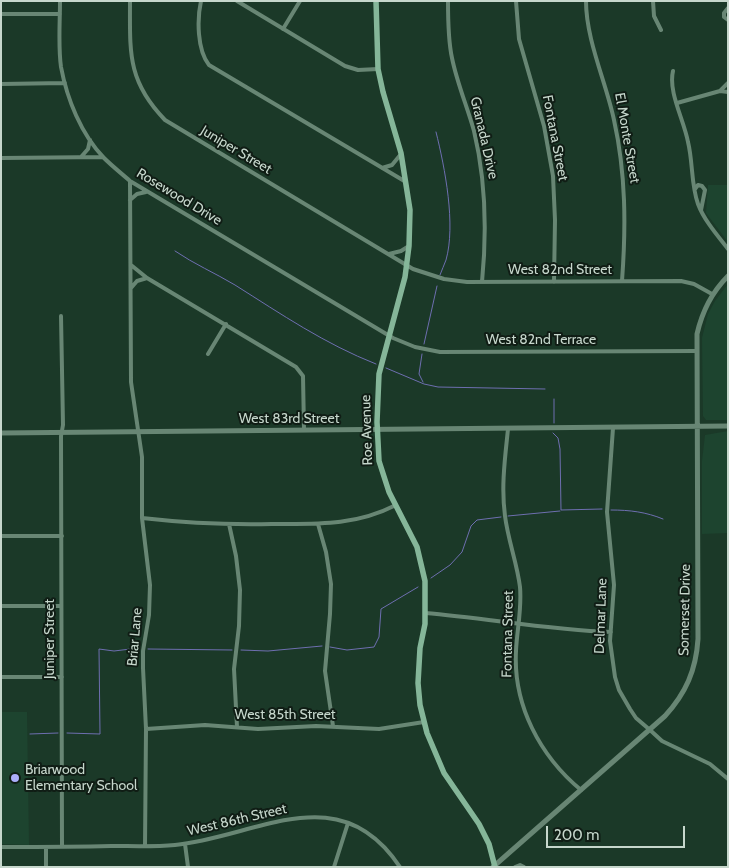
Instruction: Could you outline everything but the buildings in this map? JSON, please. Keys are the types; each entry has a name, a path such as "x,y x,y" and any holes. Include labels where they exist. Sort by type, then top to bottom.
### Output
{"main road":[{"name":"Roe Avenue","path":"376,1 376,53 378,70 401,153 410,210 407,266 380,374 378,453 382,472 396,505 413,536 425,582 425,613 418,675 419,695 424,722 439,764 479,824 489,844 495,866"}],"street":[{"name":"Rosewood Drive","path":"60,1 60,56 65,83 72,106 90,140 103,158 130,181 147,192 389,336"},
{"name":"Juniper Street","path":"130,1 130,43 134,70 142,90 156,110 176,127 407,266"},
{"path":"201,1 200,44 203,56 209,65 407,182"},
{"path":"237,1 349,68 378,70"},
{"path":"283,29 300,1"},
{"name":"Granada Drive","path":"448,1 451,56 474,131 482,174 486,221 482,282"},
{"name":"Fontana Street","path":"516,1 519,39 544,126 553,176 556,220 554,282"},
{"name":"El Monte Street","path":"586,1 589,32 609,99 620,148 625,212 622,281"},
{"path":"653,1 654,16 661,30"},
{"path":"728,8 724,13 724,17 728,20"},
{"path":"1,14 60,14"},
{"path":"673,71 672,82 688,141 694,188 701,210 728,249"},
{"path":"1,84 65,83"},
{"path":"720,91 728,83"},
{"path":"677,103 720,91 728,92"},
{"path":"79,158 87,152 90,140"},
{"path":"379,167 390,166 398,160 401,153"},
{"path":"1,158 103,158"},
{"name":"Briar Lane","path":"130,181 131,382 143,474 142,518 150,585 149,614 143,651 146,729 145,846"},
{"path":"694,188 698,185 702,186 705,190 701,210"},
{"path":"130,200 137,194 147,192"},
{"path":"389,254 401,252 409,246"},
{"path":"131,265 147,278 226,324 300,371 303,376 304,387 304,430"},
{"name":"West 82nd Street","path":"407,266 444,280 482,282 686,281 712,294"},
{"name":"Somerset Drive","path":"495,866 665,716 681,696 692,675 697,652 696,351 700,324 712,294 728,276"},
{"path":"131,289 137,281 147,278"},
{"name":"Juniper Street","path":"61,316 63,376 62,847"},
{"path":"208,354 226,324"},
{"name":"West 82nd Terrace","path":"389,336 415,347 440,352 696,351"},
{"name":"West 83rd Street","path":"1,433 728,426"},
{"name":"Delmar Lane","path":"613,428 607,512 614,585 611,662 619,690 636,718 662,741 710,764 728,779"},
{"name":"Fontana Street","path":"508,429 504,466 504,504 507,528 520,584 521,600 518,624 517,680 524,711 536,737 568,778 581,790"},
{"path":"142,518 229,524 318,524 359,520 383,512 396,505"},
{"path":"229,524 236,556 240,590 239,626 234,669 237,727"},
{"path":"318,524 326,552 331,584 325,671 333,726"},
{"path":"1,536 62,536"},
{"path":"1,606 62,606"},
{"path":"425,613 568,630 611,632"},
{"path":"1,677 62,678"},
{"name":"West 85th Street","path":"146,729 196,725 258,729 333,726 379,729 424,722"},
{"name":"West 86th Street","path":"1,847 186,844 206,841 278,820 298,817 329,818 348,823 365,831 380,843 400,867"},
{"path":"334,867 348,823"},
{"path":"186,844 188,867"},
{"path":"46,847 46,867"},
{"path":"515,867 520,865 524,867"}],"shaded area":[{"path":"708,185 728,185 728,242 706,213"},
{"path":"728,284 728,420 706,420 703,416 702,338 708,314"},
{"path":"728,431 728,533 702,534 702,461 705,435"},
{"name":"Briarwood Elementary School","path":"1,712 27,712 29,845 1,844"}],"waterway":[{"path":"436,132 446,179 450,214 449,246 440,275"},
{"path":"175,251 235,285 321,338 376,364"},
{"path":"424,344 437,286"},
{"path":"422,354 419,374 423,382"},
{"path":"386,368 424,384 438,387 545,389"},
{"path":"554,399 554,423"},
{"path":"553,433 558,438 560,449 561,510 602,509"},
{"path":"611,510 638,512 663,519"},
{"path":"508,516 560,511"},
{"path":"431,578 450,565 462,552 471,526 477,520 501,517"},
{"path":"330,647 347,650 374,647 379,637 381,609 418,587"},
{"path":"241,650 268,651 322,646"},
{"path":"67,733 100,734 99,649 114,651 139,648"},
{"path":"148,649 232,650"},
{"path":"30,734 58,733"}],"place":[{"name":"Briarwood Elementary School","path":"15,778"}]}
